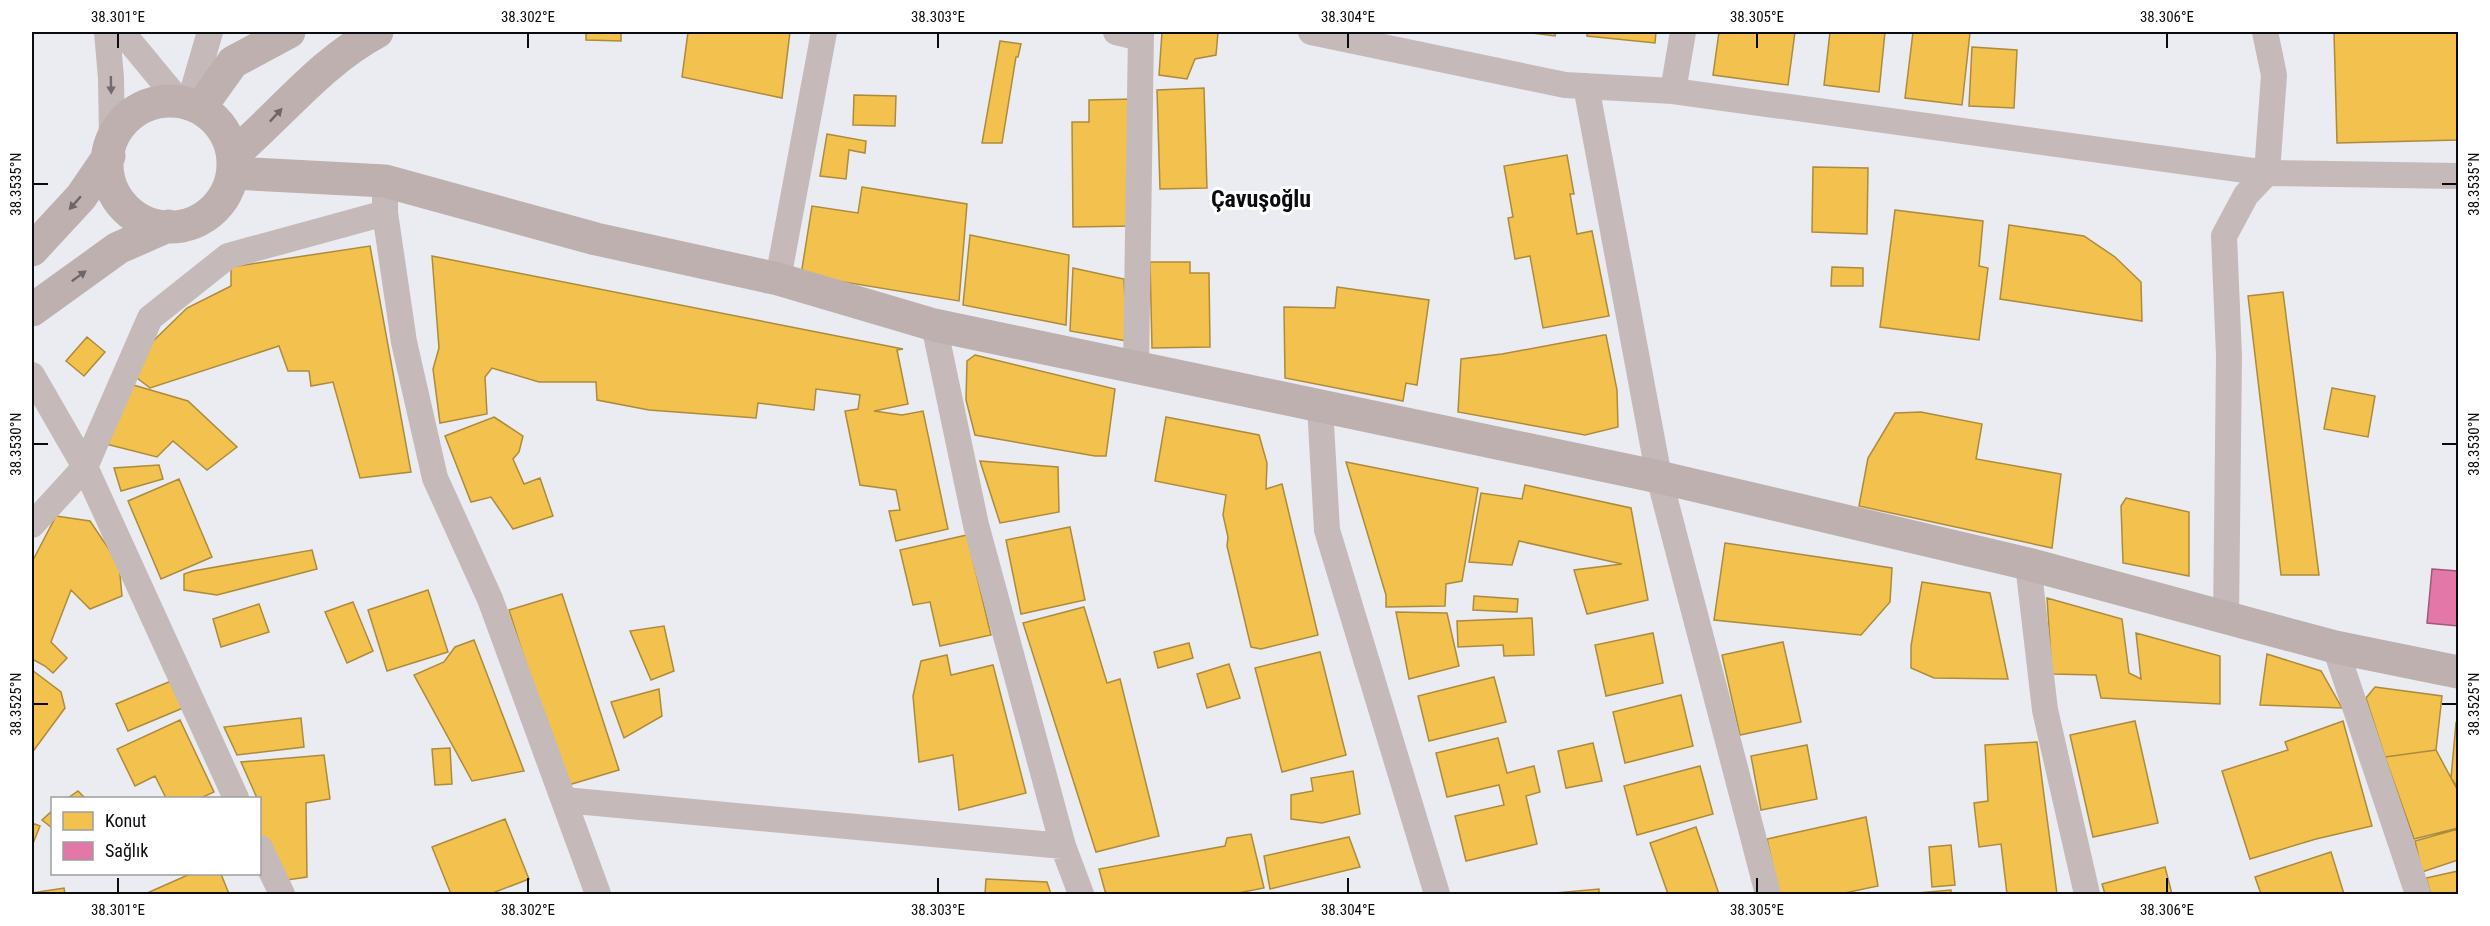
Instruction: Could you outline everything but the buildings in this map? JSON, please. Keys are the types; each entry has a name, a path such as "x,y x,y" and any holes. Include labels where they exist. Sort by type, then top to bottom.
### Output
{"street":[{"path":"106,32 111,78 110,148 107,168 115,195 129,212 142,221 168,226 189,224 212,211 226,194 233,164 226,134 216,120 189,104 122,32"},
{"path":"189,104 210,32"},
{"path":"33,246 81,197 110,148 119,126 135,111 155,103 189,104 233,62 289,32"},
{"path":"233,164 302,87 357,42 376,32"},
{"path":"778,279 824,32"},
{"path":"1311,32 1565,85 1673,91 2267,173 2458,176"},
{"path":"1673,91 1683,32"},
{"path":"2226,619 2229,356 2224,236 2246,195 2267,173 2274,75 2265,32"},
{"path":"1133,34 1136,369"},
{"path":"1586,86 1659,477 1768,894"},
{"path":"233,164 385,181 596,239 778,279 934,325 1659,477 2028,564 2335,647 2458,672"},
{"path":"385,181 385,213 404,342 435,478 490,598 598,894"},
{"path":"32,525 85,467 150,318 228,256 385,213"},
{"path":"32,310 118,248 168,226"},
{"path":"934,325 976,525 1063,846 1081,894"},
{"path":"32,375 85,467 236,797"},
{"path":"1320,406 1327,530 1437,894"},
{"path":"2028,564 2044,710 2087,894"},
{"path":"2335,647 2418,894"},
{"path":"564,800 1063,846"},
{"path":"261,850 282,894"}],"district":[{"name":"Çavuşoğlu","path":"1261,199"}]}
